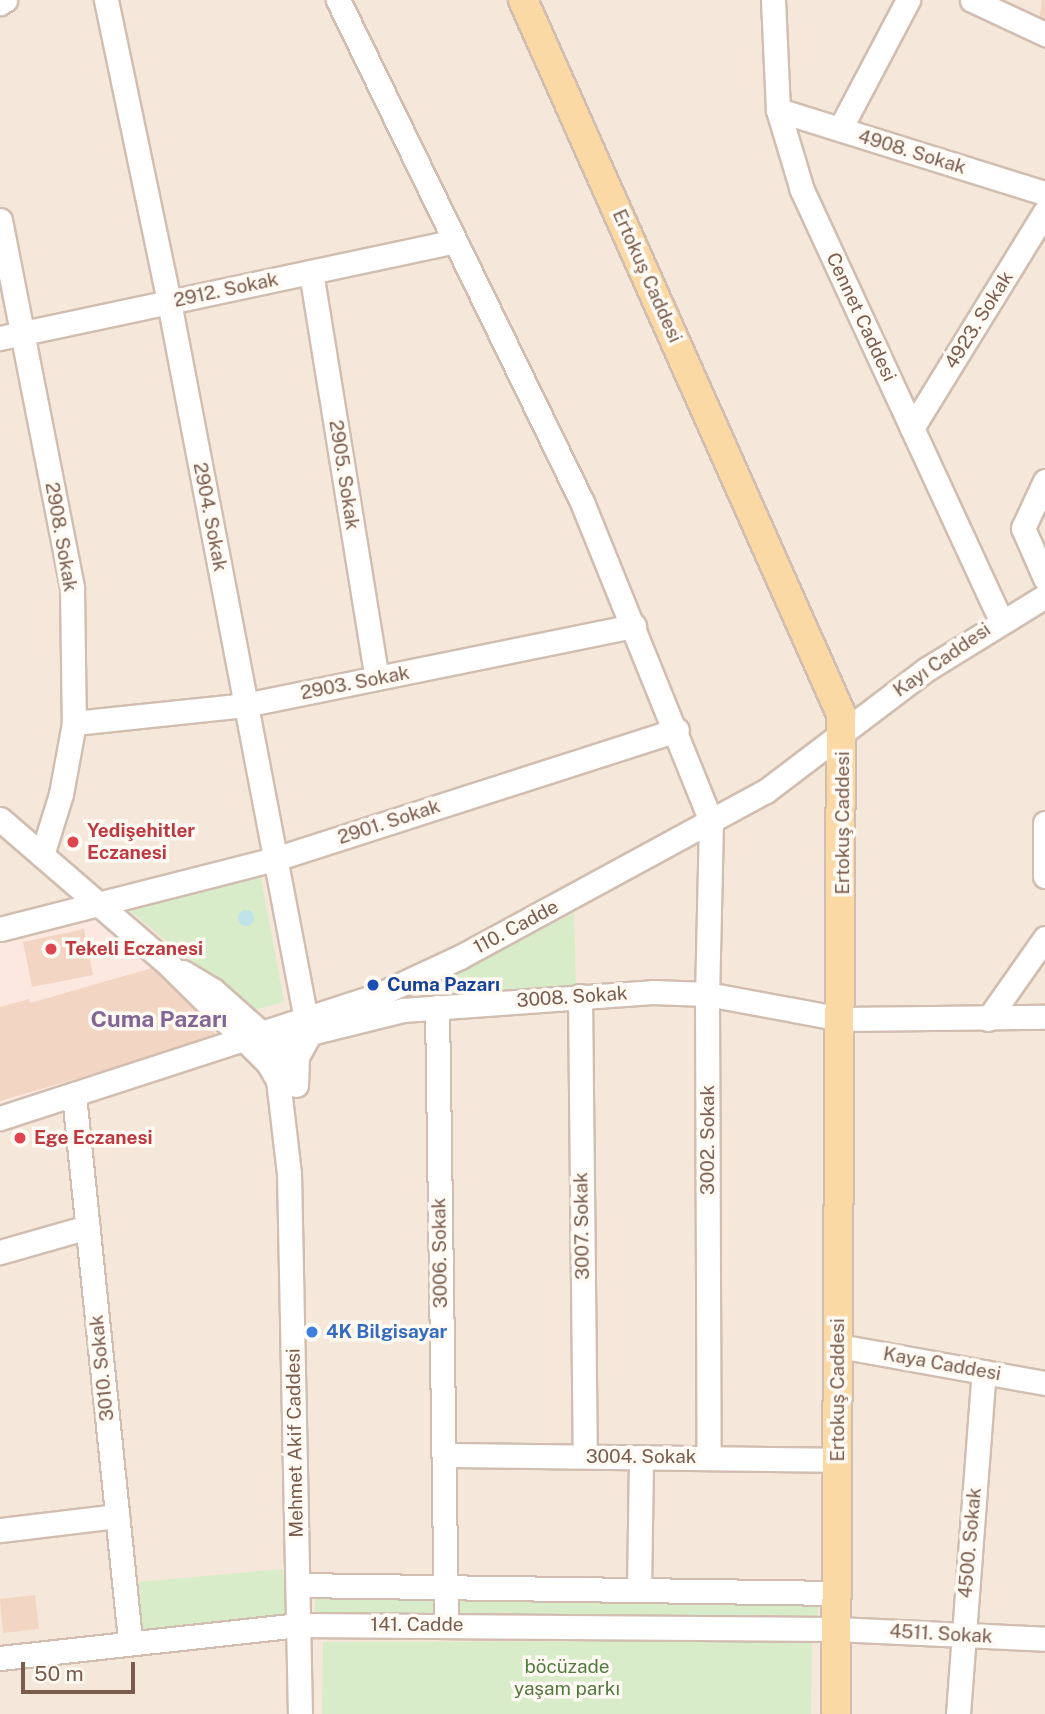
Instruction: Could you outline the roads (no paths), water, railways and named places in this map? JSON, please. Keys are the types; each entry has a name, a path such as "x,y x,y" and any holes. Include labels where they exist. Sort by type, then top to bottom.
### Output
{"main road":[{"name":"Ertokuş Caddesi","path":"523,0 828,676 844,731 836,1714"}],"street":[{"path":"0,3 5,0"},
{"name":"2904. Sokak","path":"106,0 169,302 307,1027"},
{"path":"338,0 453,242 582,502 677,730 711,822"},
{"name":"Cennet Caddesi","path":"773,0 778,110 802,190 1001,620"},
{"path":"840,130 908,0"},
{"path":"972,0 1045,33"},
{"name":"4908. Sokak","path":"778,110 1045,193"},
{"name":"4923. Sokak","path":"912,428 1045,212"},
{"name":"2908. Sokak","path":"0,220 11,336 72,588 74,723 61,794 42,855"},
{"name":"2912. Sokak","path":"11,336 453,242"},
{"name":"2905. Sokak","path":"311,272 377,678"},
{"path":"1045,481 1023,528 1045,578"},
{"name":"Kayı Caddesi","path":"844,731 1001,620 1045,596"},
{"name":"2903. Sokak","path":"74,723 245,705 634,626"},
{"name":"2901. Sokak","path":"0,929 275,859 677,730"},
{"name":"110. Cadde","path":"0,1118 254,1037 307,1027 427,974 711,822 801,767 844,731"},
{"name":"Mehmet Akif Caddesi","path":"0,819 254,1037 285,1056 296,1085 298,1126 289,1172"},
{"name":"3002. Sokak","path":"709,1457 707,994 711,822"},
{"path":"1045,822 1045,876"},
{"path":"988,1019 1045,938"},
{"name":"3008. Sokak","path":"307,1027 403,1010 437,1007 580,996 707,994 842,1019 988,1019"},
{"name":"3007. Sokak","path":"580,996 585,1456"},
{"name":"3006. Sokak","path":"437,1007 446,1625"},
{"path":"988,1019 1045,1017"},
{"path":"988,1019 1045,1032"},
{"path":"296,1085 297,1057 307,1027"},
{"name":"Mehmet Akif Caddesi","path":"254,1037 278,1080 289,1172 300,1714"},
{"name":"3010. Sokak","path":"74,1095 130,1640"},
{"path":"0,1252 88,1227"},
{"name":"Kaya Caddesi","path":"839,1346 1045,1383"},
{"name":"4500. Sokak","path":"958,1714 984,1372"},
{"name":"3004. Sokak","path":"443,1455 838,1460"},
{"path":"639,1588 640,1457"},
{"path":"0,1530 117,1516"},
{"name":"141. Cadde","path":"298,1585 837,1593"},
{"name":"141. Cadde","path":"0,1658 130,1640 299,1625 836,1629"},
{"name":"4511. Sokak","path":"836,1629 1045,1639"}],"water":[{"path":"243,910 249,910 254,918 252,924 243,926 238,921 238,915"}],"place":[{"name":"Yedişehitler Eczanesi","path":"73,842"},
{"name":"Tekeli Eczanesi","path":"51,949"},
{"name":"Cuma Pazarı","path":"373,985"},
{"name":"Ege Eczanesi","path":"20,1138"},
{"name":"4K Bilgisayar","path":"312,1332"}],"district":[{"name":"Cuma Pazarı","path":"159,1019"}],"park label":[{"name":"böcüzade yaşam parkı","path":"567,1678"}]}
